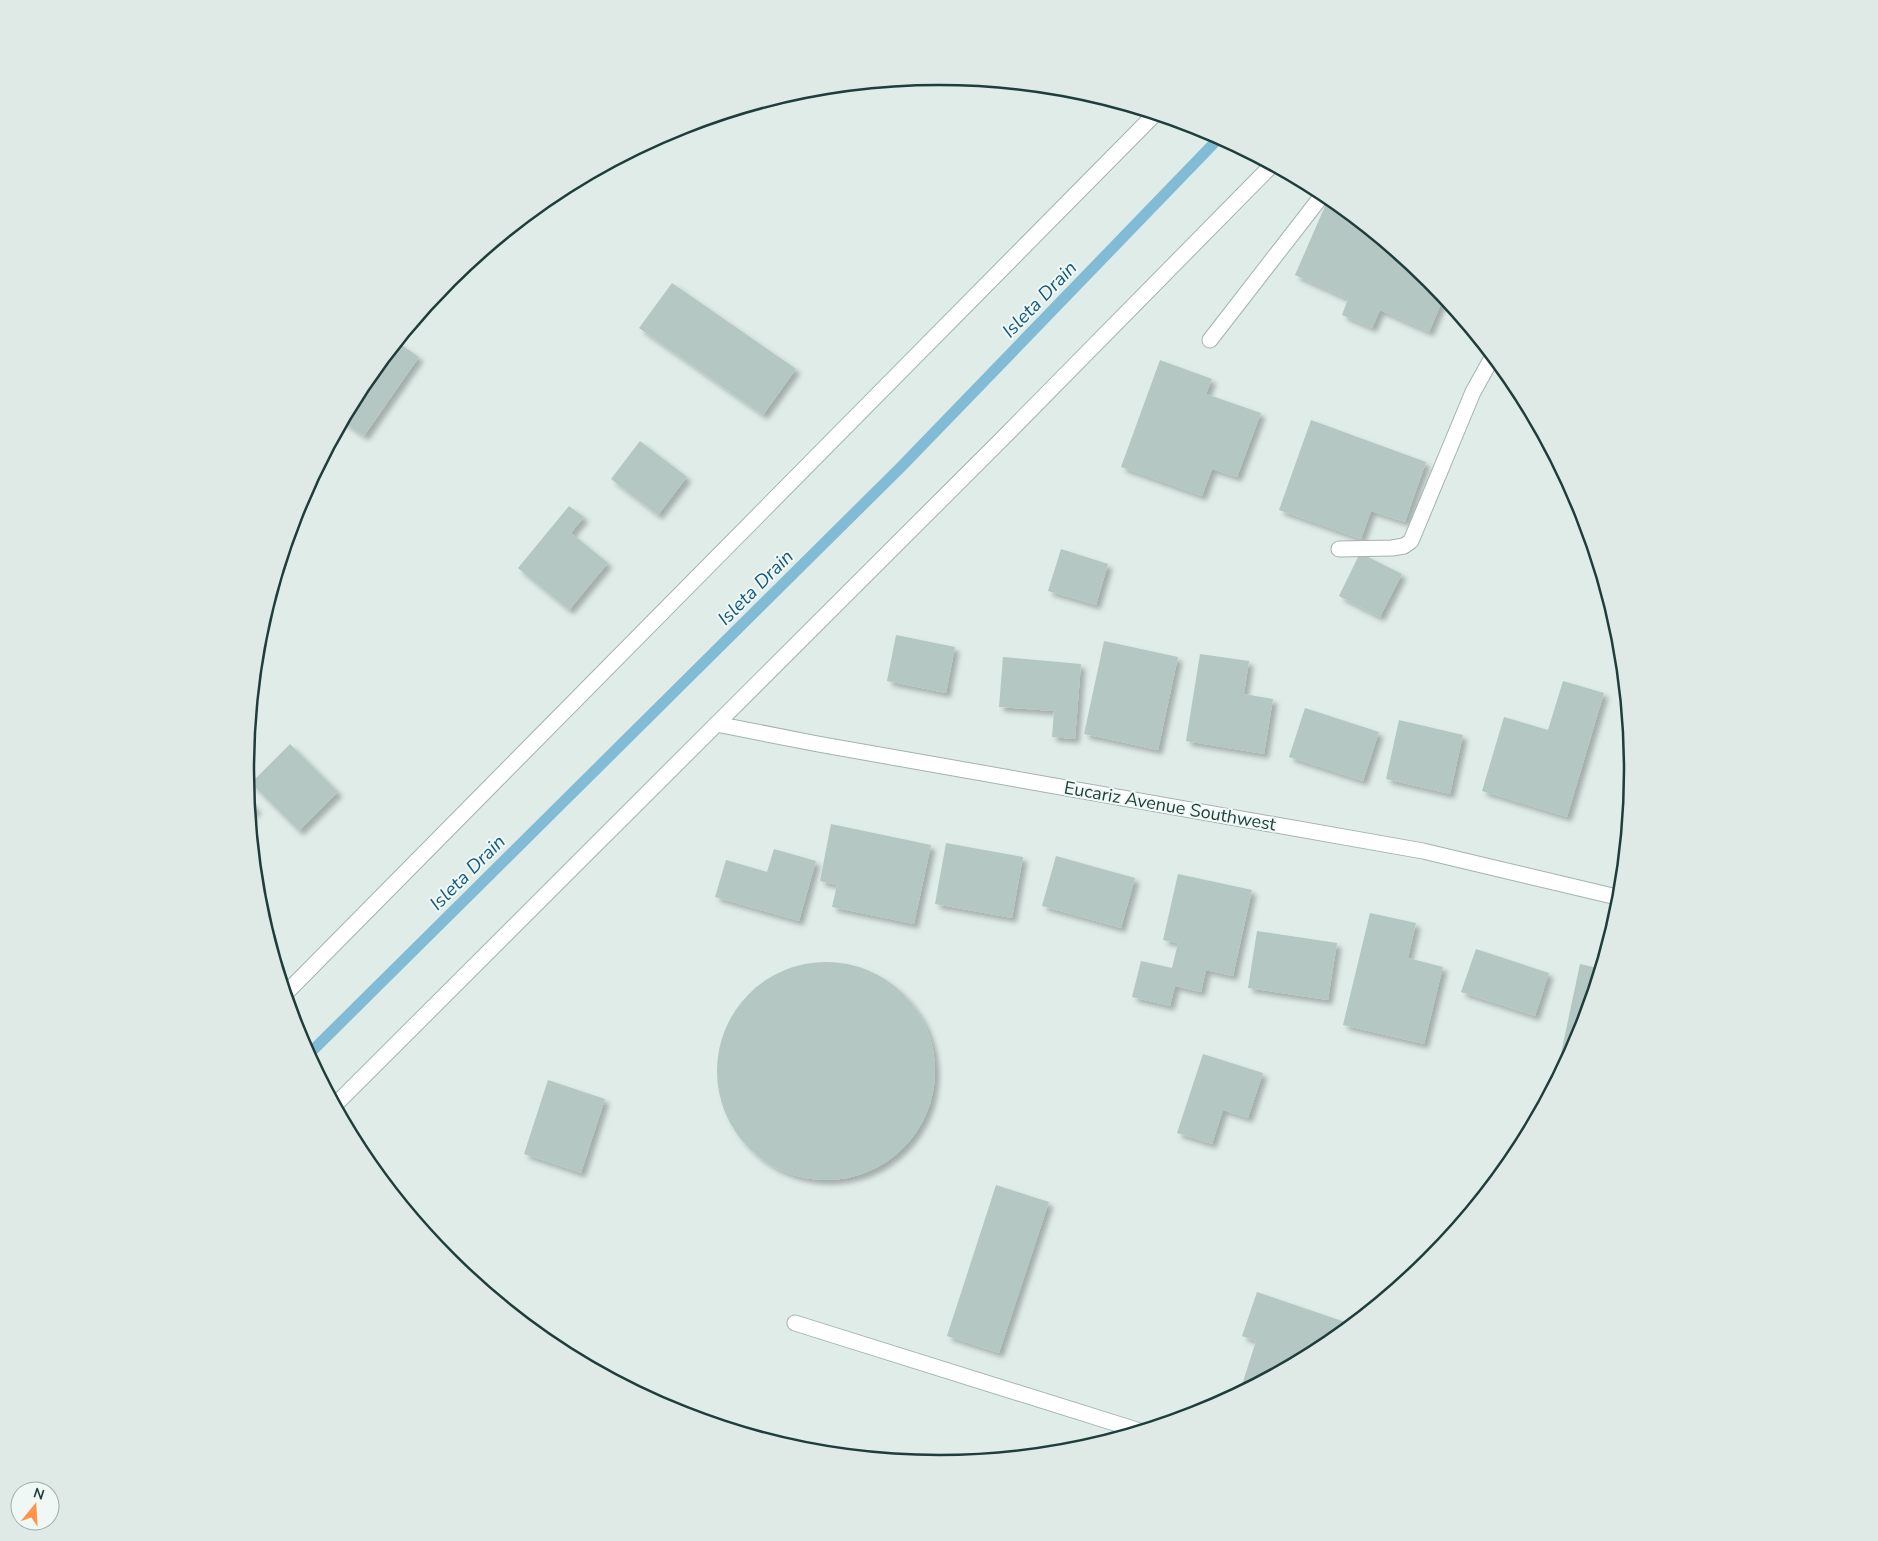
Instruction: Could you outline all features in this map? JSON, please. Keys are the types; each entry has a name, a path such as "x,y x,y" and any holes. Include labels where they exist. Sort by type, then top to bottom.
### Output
{"street":[{"path":"290,989 1151,118"},
{"path":"339,1101 1003,438 1268,169"},
{"path":"1210,340 1319,200"},
{"path":"1339,549 1392,548 1404,546 1410,542 1473,392 1490,362"},
{"name":"Eucariz Avenue Southwest","path":"716,724 818,744 1423,851 1612,896"},
{"path":"795,1323 1130,1429"}],"building":[{"path":"1326,205 1391,255 1441,304 1429,332 1380,310 1372,328 1342,315 1348,299 1295,275"},
{"path":"672,283 796,369 763,415 639,328"},
{"path":"402,345 419,357 364,436 347,425 369,390"},
{"path":"1160,360 1212,379 1206,394 1261,413 1237,477 1212,469 1202,496 1121,467"},
{"path":"1311,420 1426,462 1405,522 1371,511 1361,539 1279,510"},
{"path":"640,441 687,477 658,515 611,479"},
{"path":"569,506 584,517 571,533 608,563 569,610 518,568"},
{"path":"1061,549 1108,564 1096,605 1048,591"},
{"path":"1360,553 1402,574 1380,617 1339,596"},
{"path":"896,635 955,647 946,693 887,681"},
{"path":"1104,641 1178,657 1158,750 1084,734"},
{"path":"1200,654 1249,661 1244,694 1273,699 1264,754 1186,741"},
{"path":"1003,657 1081,664 1075,739 1052,737 1054,711 999,707"},
{"path":"1563,681 1604,693 1567,817 1482,791 1504,717 1548,730"},
{"path":"1305,708 1379,732 1363,781 1289,757"},
{"path":"1399,720 1463,735 1450,794 1386,779"},
{"path":"290,744 338,792 299,831 254,786 253,781"},
{"path":"831,824 931,845 914,924 832,907 837,885 820,881"},
{"path":"946,843 1023,857 1012,918 935,904"},
{"path":"774,849 816,861 799,921 715,897 726,860 767,872"},
{"path":"1056,856 1135,878 1121,928 1042,906"},
{"path":"1178,874 1252,890 1233,976 1206,970 1201,992 1175,986 1170,1006 1132,997 1141,961 1172,968 1178,943 1163,940"},
{"path":"1370,913 1416,923 1408,958 1443,967 1424,1044 1343,1025"},
{"path":"1257,931 1337,943 1328,1000 1248,988"},
{"path":"1476,949 1549,973 1535,1016 1461,992"},
{"path":"815,962 837,962 858,966 878,975 895,986 911,1002 922,1019 931,1039 935,1071 931,1103 927,1113 917,1132 895,1156 878,1167 858,1176 837,1180 815,1180 794,1176 774,1167 757,1156 741,1140 730,1123 721,1103 717,1082 717,1060 721,1039 730,1019 741,1002 757,986 774,975 794,966"},
{"path":"1580,964 1595,968 1588,991 1559,1062"},
{"path":"1203,1054 1263,1073 1248,1118 1223,1110 1212,1144 1177,1133"},
{"path":"548,1080 605,1099 581,1173 524,1154"},
{"path":"996,1185 1049,1202 999,1353 947,1336"},
{"path":"1257,1292 1345,1322 1282,1364 1242,1385 1256,1341 1242,1336"}],"waterway":[{"name":"Isleta Drain","path":"313,1050 901,467 1214,143"}]}
